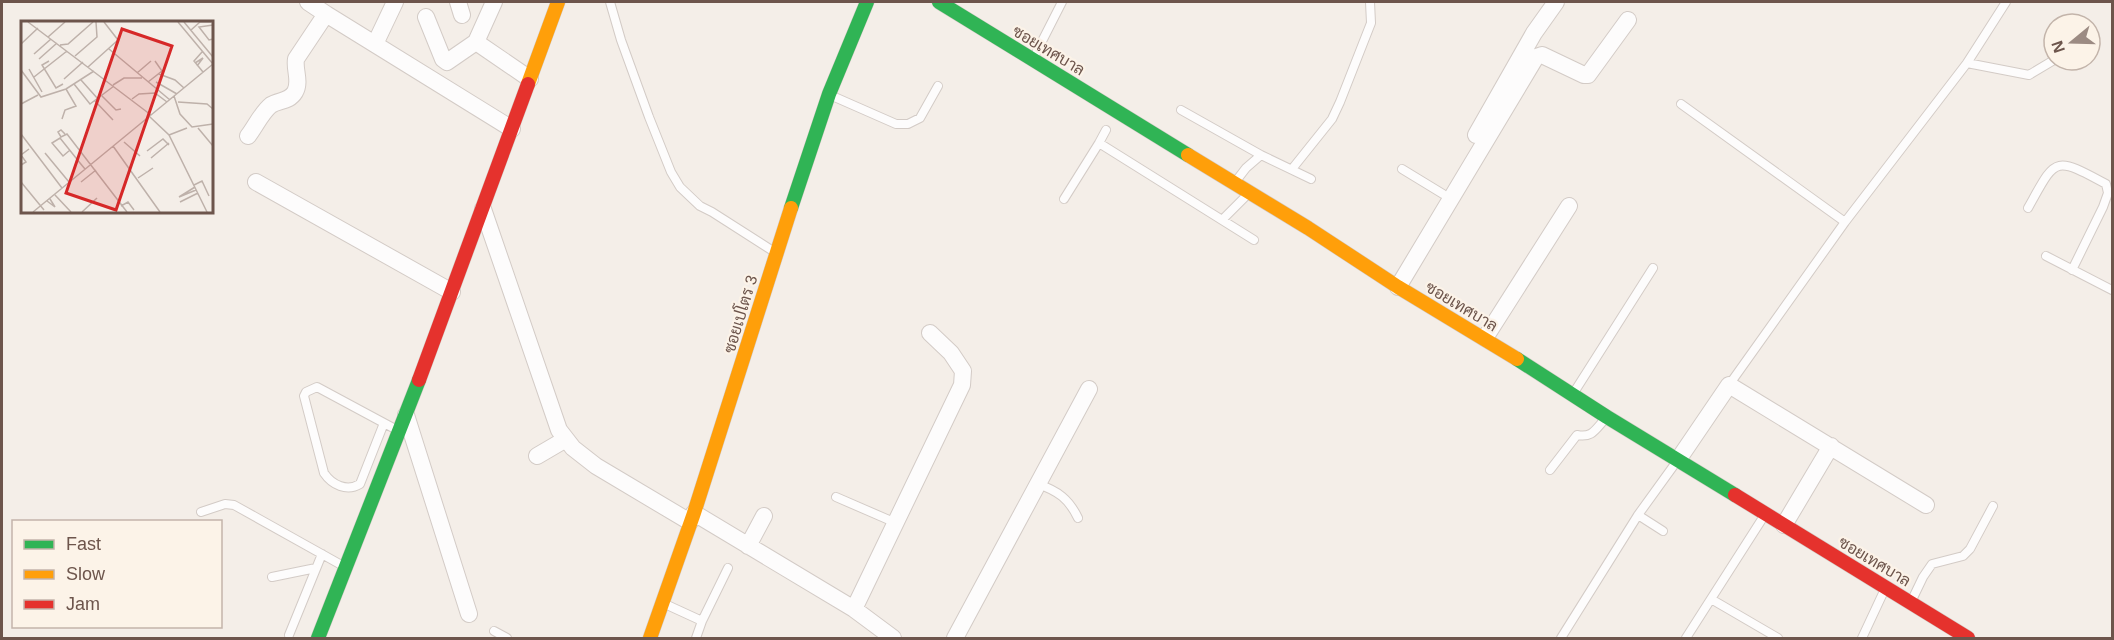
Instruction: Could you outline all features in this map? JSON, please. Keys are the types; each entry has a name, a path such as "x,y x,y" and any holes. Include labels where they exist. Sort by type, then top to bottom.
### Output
{"street":[{"path":"308,2 512,129"},
{"path":"375,44 395,2"},
{"path":"426,17 443,59 447,62 476,42 494,2"},
{"path":"318,639 400,431 558,2"},
{"name":"ซอยเปโตร 3","path":"650,639 692,517 829,94 867,2"},
{"name":"ซอยเทศบาล","path":"939,2 1968,639"},
{"path":"1394,284 1534,33 1556,2"},
{"path":"248,136 268,107 287,100 295,92 298,81 296,59 326,14"},
{"path":"1394,284 1536,57 1542,55 1588,75 1628,20"},
{"path":"476,42 530,80"},
{"path":"256,182 452,292"},
{"path":"1485,338 1569,206"},
{"path":"483,209 559,430 573,448 596,466 748,546 854,609 893,639"},
{"path":"854,609 963,385 963,370 951,353 930,333"},
{"path":"1678,460 1729,386 1926,505"},
{"path":"955,639 1089,389"},
{"path":"406,414 469,614"},
{"path":"537,456 566,439"},
{"path":"1784,525 1831,446"},
{"path":"748,546 764,516"}],"lane":[{"path":"610,2 649,117 671,172 680,187 700,206 776,253"},
{"path":"1032,60 1062,2"},
{"path":"1293,169 1332,119 1340,102 1371,23 1370,2"},
{"path":"1729,386 1845,222 1966,63 2006,2"},
{"path":"1966,63 2029,75 2042,67"},
{"path":"829,94 896,124 908,124 920,118 938,86"},
{"path":"1681,104 1845,222"},
{"path":"1181,110 1261,155 1311,179"},
{"path":"1064,199 1106,130"},
{"path":"1099,143 1254,240"},
{"path":"1234,183 1261,155"},
{"path":"2028,208 2049,171 2058,165 2069,165 2106,184 2108,193 2103,207 2072,270"},
{"path":"1402,169 1443,194"},
{"path":"1222,219 1250,193"},
{"path":"2046,256 2112,291"},
{"path":"1573,395 1653,268"},
{"path":"384,423 360,484 350,488 339,485 329,480 324,473 304,396 306,392 317,387 400,431"},
{"path":"1550,470 1577,435 1586,437 1590,435 1607,417"},
{"path":"1561,639 1638,515 1678,460"},
{"path":"1038,484 1054,490 1065,498 1078,518"},
{"path":"836,497 896,523"},
{"path":"201,512 225,504 234,505 346,568"},
{"path":"1911,602 1932,564 1957,558 1970,549 1993,506"},
{"path":"1686,639 1766,513"},
{"path":"1638,515 1663,531"},
{"path":"289,635 322,554"},
{"path":"272,577 316,568"},
{"path":"696,639 702,621 728,568"},
{"path":"1862,639 1886,587"},
{"path":"1711,599 1778,639"},
{"path":"663,603 702,621"},
{"path":"494,631 507,639"}],"traffic: fast":[{"path":"791,208 829,94 867,2"},
{"path":"939,2 1188,155"},
{"path":"1517,359 1735,495"},
{"path":"318,638 419,380"}],"traffic: slow":[{"path":"528,84 558,2"},
{"path":"1188,155 1517,359"},
{"path":"650,638 694,513 791,208"}],"traffic: jam":[{"path":"419,380 528,84"},
{"path":"1735,495 1968,638"}]}
